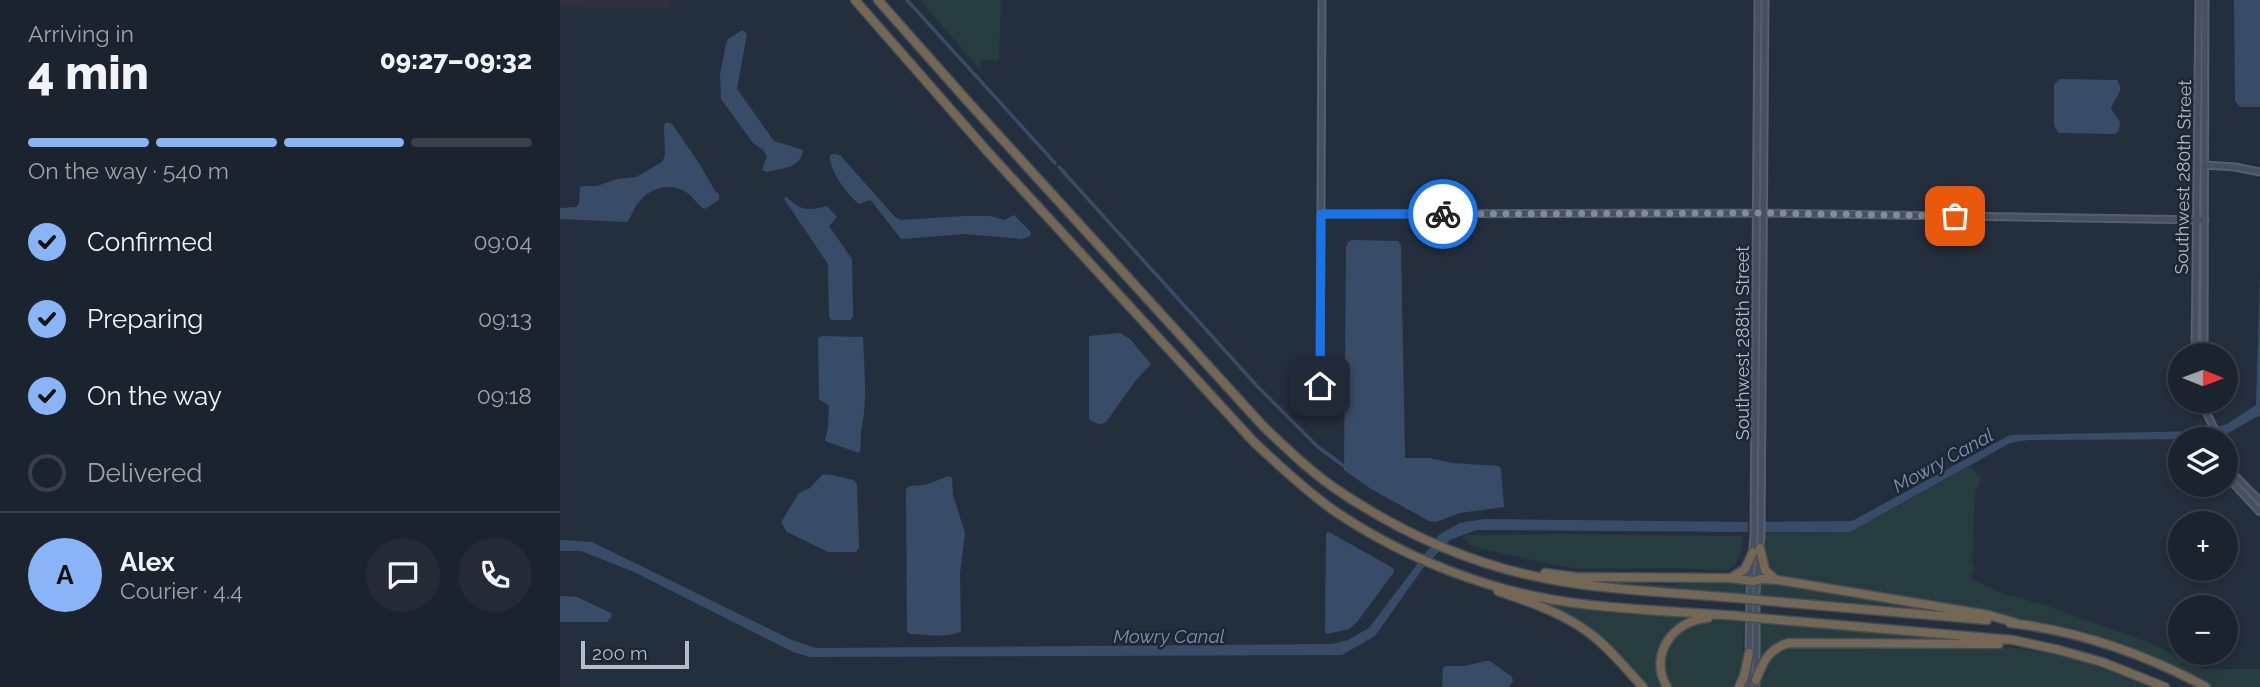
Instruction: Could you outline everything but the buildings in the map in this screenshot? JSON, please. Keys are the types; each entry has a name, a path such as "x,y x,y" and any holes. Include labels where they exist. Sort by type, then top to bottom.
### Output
{"highway":[{"path":"855,0 1001,166 1278,466 1334,510 1411,554 1497,586 1573,603 2013,640 2102,662 2165,687"},
{"path":"878,0 1263,426 1296,457 1343,494 1422,538 1481,562 1540,578 1579,584 2016,624 2067,633 2146,658 2206,687"},
{"path":"1730,578 1745,569 1756,550"},
{"path":"1756,550 1765,570 1778,580"},
{"path":"1481,562 1576,577 1778,580 1989,615 2016,624"},
{"path":"1443,568 1454,575 1562,616 1588,632 1643,687"},
{"path":"1667,687 1660,662 1663,647 1671,635 1693,620 1727,615"},
{"path":"1756,684 1764,660 1773,650 1783,644 1795,642 2005,644 2059,650"},
{"path":"1738,687 1744,676 1749,653"}],"street":[{"path":"1320,406 1322,0"},
{"name":"Southwest 288th Street","path":"1758,0 1760,213"},
{"name":"Southwest 288th Street","path":"1749,687 1756,550 1765,0"},
{"name":"Southwest 280th Street","path":"2199,0 2202,30"},
{"name":"Southwest 280th Street","path":"2195,343 2197,164 2205,0"},
{"name":"Southwest 280th Street","path":"2201,108 2205,165 2204,343"},
{"path":"2197,164 2260,172"},
{"path":"1321,214 1760,213 2205,220"},
{"path":"2195,307 2204,307"},
{"path":"2238,479 2260,502"},
{"path":"2238,488 2260,512"},
{"name":"Southwest 288th Street","path":"1753,581 1756,684"}],"shaded area":[{"path":"560,0 670,0 670,8 560,7"}],"green space":[{"path":"920,0 1001,0 999,58 996,61 981,60 980,70"},
{"path":"1970,466 1980,476 1980,482 1975,492 1971,558 1975,571 1970,578 2001,593 2045,605 2150,643 2168,652 2168,664 2075,628 1782,578 1771,574 1764,560 1763,533 1850,532"},
{"path":"1468,535 1743,537 1737,562 1725,571 1678,568 1579,569 1479,548 1470,545 1464,538"},
{"path":"1558,577 1644,580 1651,584 1677,585 1681,581 1744,580 1744,595"},
{"path":"1760,581 1944,610 1760,596"},
{"path":"1531,600 1691,618 1671,630 1666,638 1662,655 1663,687 1647,687 1611,649"},
{"path":"1712,620 1744,622 1742,677 1737,687 1670,687 1664,662 1671,642 1687,627"},
{"path":"1760,624 1979,641 1794,639 1759,663"},
{"path":"1785,646 2011,647 2070,657 2156,687 1761,687 1762,673 1767,663"},
{"path":"2171,665 2196,665 2204,669 2260,669 2260,687 2215,687"}],"water":[{"path":"2234,0 2260,0 2260,107 2240,107 2235,101"},
{"path":"742,30 747,34 737,89 774,141 803,150 799,161 789,167 766,172 762,170 767,156 753,143 721,99 720,75 726,44 728,39"},
{"path":"2060,79 2117,80 2120,91 2111,109 2120,122 2119,130 2115,134 2059,133 2054,126 2054,85"},
{"path":"666,122 672,124 699,163 719,194 719,200 705,209 689,194 669,187 655,190 643,197 627,222 560,219 560,208 577,207 582,186 597,186 617,179 636,177 662,162 665,156"},
{"path":"830,155 840,155 895,217 901,220 990,216 1004,220 1014,215 1031,232 1030,236 1023,239 965,234 901,239 870,200 859,204 844,189 830,161"},
{"path":"785,197 805,209 827,206 837,217 829,226 852,259 851,320 831,320 829,317 828,264"},
{"path":"1352,240 1398,241 1401,246 1405,458 1499,466 1504,507 1460,513 1436,522 1429,521 1371,489 1344,470 1346,248"},
{"path":"2260,274 2260,415 2238,427 2218,427 2256,405"},
{"path":"1120,333 1130,339 1151,364 1106,422 1101,424 1089,419 1089,336"},
{"path":"863,337 865,397 859,453 825,441 829,406 819,399 818,338"},
{"path":"2168,432 2168,439 2028,440 2010,443 1850,532 1765,532 1765,522 1852,521 2010,435"},
{"path":"827,474 853,480 857,484 859,547 856,552 828,552 787,532 781,522 799,493"},
{"path":"949,476 952,478 953,495 965,533 960,573 961,631 943,635 910,634 907,631 906,489"},
{"name":"Mowry Canal","path":"1484,519 1748,522 1748,532 1476,530 1450,540 1423,568 1375,636 1342,655 810,657 793,652 634,572 581,551 560,551 560,540 592,542 792,640 816,648 1332,644 1348,640 1369,628 1440,534 1460,523"},
{"path":"1329,532 1393,568 1394,572 1357,622 1349,629 1327,634 1326,533"},
{"path":"560,596 577,597 611,613 612,616 607,622 560,622"},
{"path":"1486,661 1512,677 1513,681 1509,687 1442,687 1443,668 1446,666 1465,666"}],"waterway":[{"path":"907,0 1055,163"},
{"path":"1059,167 1257,386 1318,447 1344,466"}],"way so far":[{"path":"1443,214 1763,213 1955,216"}],"route":[{"path":"1320,386 1321,214 1443,214"}]}
